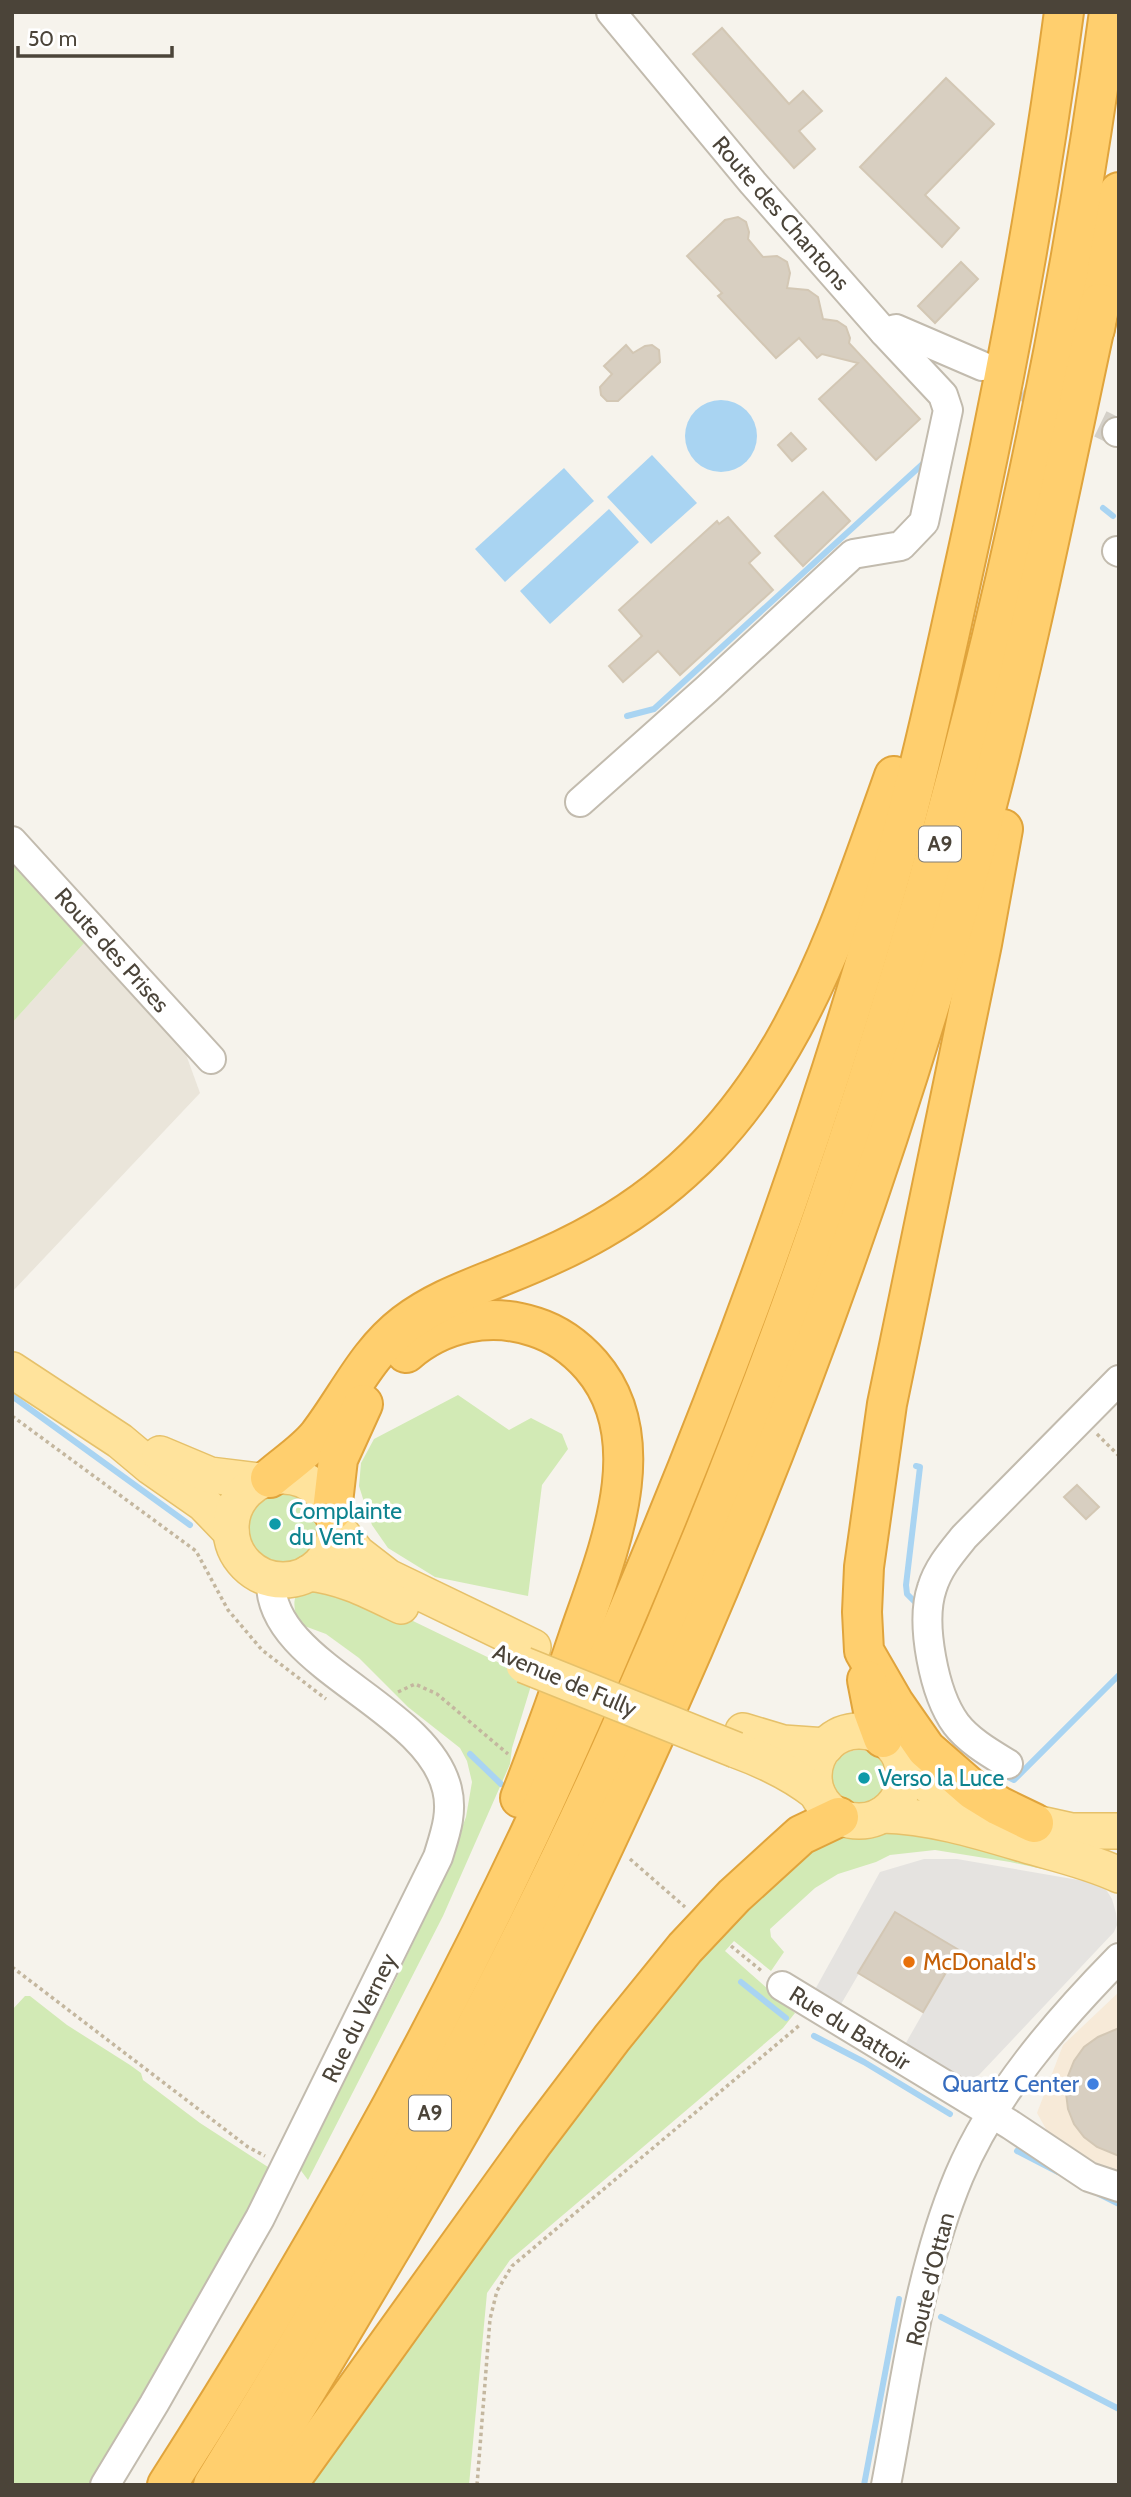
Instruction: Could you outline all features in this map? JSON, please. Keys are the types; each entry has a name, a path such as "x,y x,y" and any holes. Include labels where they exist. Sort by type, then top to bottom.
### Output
{"highway":[{"path":"167,2485 264,2328 366,2153 509,1876 578,1727 696,1446 750,1306 842,1036 892,869 930,721 988,458 1023,277 1065,12"},
{"name":"A9","path":"213,2485 349,2259 433,2108 533,1913 657,1645 744,1435 792,1306 898,987 937,855 990,652 1031,471 1055,348 1091,144 1109,12"},
{"name":"A9","path":"248,2485 321,2367 477,2100 556,1946 659,1727 722,1583 779,1441 829,1308 891,1125 977,842 1029,626 1100,303 1119,192"},
{"path":"892,1751 868,1688 862,1612 864,1567 885,1417 982,944 1100,303"},
{"path":"265,1479 318,1435 375,1351 405,1324 445,1299 553,1255 625,1215 691,1162 752,1094 803,1010 851,894 894,777 925,679 988,458"},
{"path":"334,1518 338,1459 365,1401 385,1373 407,1352 423,1339 442,1330 487,1320 510,1321 543,1330 582,1355 598,1373 615,1404 624,1441 621,1490 611,1534 583,1622 538,1752 507,1831 366,2153"},
{"path":"864,1651 894,1703 926,1749 973,1790 1034,1823"},
{"path":"287,2485 534,2141 612,2038 685,1948 734,1896 801,1835 828,1805"}],"main road":[{"path":"12,1370 120,1441 151,1467 204,1504 231,1532 241,1558 254,1571 271,1579 290,1580 309,1573 329,1553 333,1544 334,1518 320,1492 308,1482 293,1477 265,1479 210,1475 120,1441"},
{"path":"231,1532 232,1517 238,1502 248,1490 265,1479"},
{"name":"Avenue de Fully","path":"334,1518 357,1553 388,1577 528,1656"},
{"name":"Avenue de Fully","path":"309,1573 369,1590 740,1740 770,1763 802,1780 828,1805"},
{"path":"892,1751 904,1775 901,1793 882,1815 858,1821 828,1805 814,1776 816,1765 826,1746 850,1733 870,1733 892,1751 937,1793 953,1801 976,1810 1072,1831 1119,1831"},
{"name":"Avenue de Fully","path":"740,1740 826,1746"},
{"path":"882,1815 902,1815 970,1828 1119,1875"}],"street":[{"name":"Route des Chantons","path":"580,802 853,554 901,546 924,522 948,411 943,395 753,183 611,12"},
{"path":"884,332 897,329 982,366"},
{"name":"Route des Prises","path":"12,841 211,1059"},
{"path":"1007,1764 966,1735 948,1711 933,1662 928,1602 936,1576 952,1551 1119,1380"},
{"name":"Rue du Verney","path":"105,2485 230,2272 286,2168 438,1857 450,1819 447,1788 435,1763 417,1738 322,1662 288,1629 272,1602 271,1579"},
{"name":"Route d'Ottan","path":"886,2485 930,2259 960,2174 992,2114 1042,2044 1119,1958"},
{"name":"Rue du Battoir","path":"782,1986 1040,2143 1089,2177 1119,2187"}],"path":[{"path":"12,1416 196,1552 228,1610 262,1650 314,1692 336,1705"},
{"path":"1081,1418 1119,1456"},
{"path":"376,1705 415,1685 437,1694 515,1760"},
{"path":"624,1854 686,1908"},
{"name":"Rue du Battoir","path":"730,1946 782,1986"},
{"path":"12,1967 248,2147 286,2168"},
{"path":"477,2485 490,2319 497,2291 512,2266 691,2113 819,2010"}],"shaded area":[{"path":"86,941 184,1049 200,1093 12,1292 12,1023"},
{"path":"924,1859 957,1859 1096,1883 1105,1888 1116,1913 1117,1925 1114,1932 979,2075 963,2082 903,2048 959,1950 895,1912 837,2011 812,1995 880,1872"},
{"path":"1119,1992 1119,2201 1078,2186 1037,2113 1063,2045"}],"green space":[{"path":"12,856 86,941 12,1023"},
{"path":"458,1395 509,1430 531,1418 562,1434 568,1449 542,1485 528,1596 435,1577 388,1548 372,1525 365,1505 359,1486 361,1463 374,1439"},
{"path":"283,1489 298,1492 311,1500 319,1513 322,1528 319,1543 311,1556 298,1564 283,1567 268,1564 255,1556 247,1543 244,1528 247,1513 255,1500 268,1492"},
{"path":"301,1587 380,1605 533,1679 512,1748 510,1764 443,1916 308,2180 299,2168 394,1983 438,1890 466,1817 472,1782 467,1761 460,1748 408,1707 359,1658 326,1634 299,1624 294,1605"},
{"path":"859,1750 878,1758 886,1777 878,1796 859,1804 840,1796 832,1777 840,1758"},
{"path":"896,1829 908,1829 1094,1880 1010,1862 935,1850 890,1855 838,1874 815,1888 770,1929 771,1937 784,1952 771,1971 734,1941 725,1951 795,2013 783,2028 510,2260 487,2293 469,2485 307,2485 547,2151 710,1945 798,1855 837,1837 869,1837"},
{"path":"25,1996 30,1996 67,2025 130,2065 141,2073 143,2080 200,2123 268,2167 256,2200 93,2485 12,2485 12,2010"}],"water":[{"path":"721,400 741,406 751,416 757,436 751,456 741,466 721,472 701,466 691,456 685,436 691,416 701,406"},
{"path":"652,455 697,503 651,544 607,497"},
{"path":"564,468 594,501 505,582 475,549"},
{"path":"609,509 639,542 550,624 520,591"}],"building":[{"path":"722,28 789,104 803,91 822,111 799,131 815,149 794,168 693,54"},
{"path":"946,78 994,124 925,195 959,228 942,247 860,167"},
{"path":"738,217 746,222 748,239 763,257 777,256 787,262 790,273 787,288 808,290 818,297 823,319 837,321 846,327 849,343 920,419 876,460 819,399 858,363 822,354 817,358 799,338 776,358 718,296 722,293 687,256 725,220"},
{"path":"961,262 978,279 935,323 918,306"},
{"path":"626,345 633,353 652,345 659,350 660,362 618,401 607,401 601,395 600,387 612,374 604,366"},
{"path":"791,433 806,449 792,461 778,445"},
{"path":"823,492 850,521 803,566 775,536"},
{"path":"728,517 760,553 749,563 773,590 680,675 658,651 623,682 609,666 642,636 619,610 717,521 719,524"},
{"path":"1077,1485 1099,1507 1086,1519 1064,1497"},
{"name":"McDonald's","path":"895,1912 959,1950 923,2012 858,1973"},
{"name":"Quartz Center","path":"1119,2028 1119,2156 1097,2147 1084,2137 1074,2124 1066,2093 1068,2076 1084,2047 1098,2037"}],"waterway":[{"path":"627,716 654,709 927,460"},
{"path":"1103,508 1113,516"},
{"path":"12,1396 190,1525"},
{"path":"916,1466 920,1467 906,1585 907,1594 917,1606"},
{"path":"1002,1774 1014,1780 1119,1675"},
{"path":"470,1754 501,1784"},
{"path":"741,1982 786,2018"},
{"path":"814,2036 864,2062 950,2114"},
{"path":"1017,2151 1058,2172"},
{"path":"1099,2194 1119,2204"},
{"path":"864,2485 899,2299"},
{"path":"941,2317 1119,2409"}],"tunnel":[{"path":"987,369 1117,432"}],"place":[{"name":"Complainte du Vent","path":"275,1524"},
{"name":"Verso la Luce","path":"864,1778"},
{"name":"McDonald's","path":"909,1962"},
{"name":"Quartz Center","path":"1093,2084"}]}
